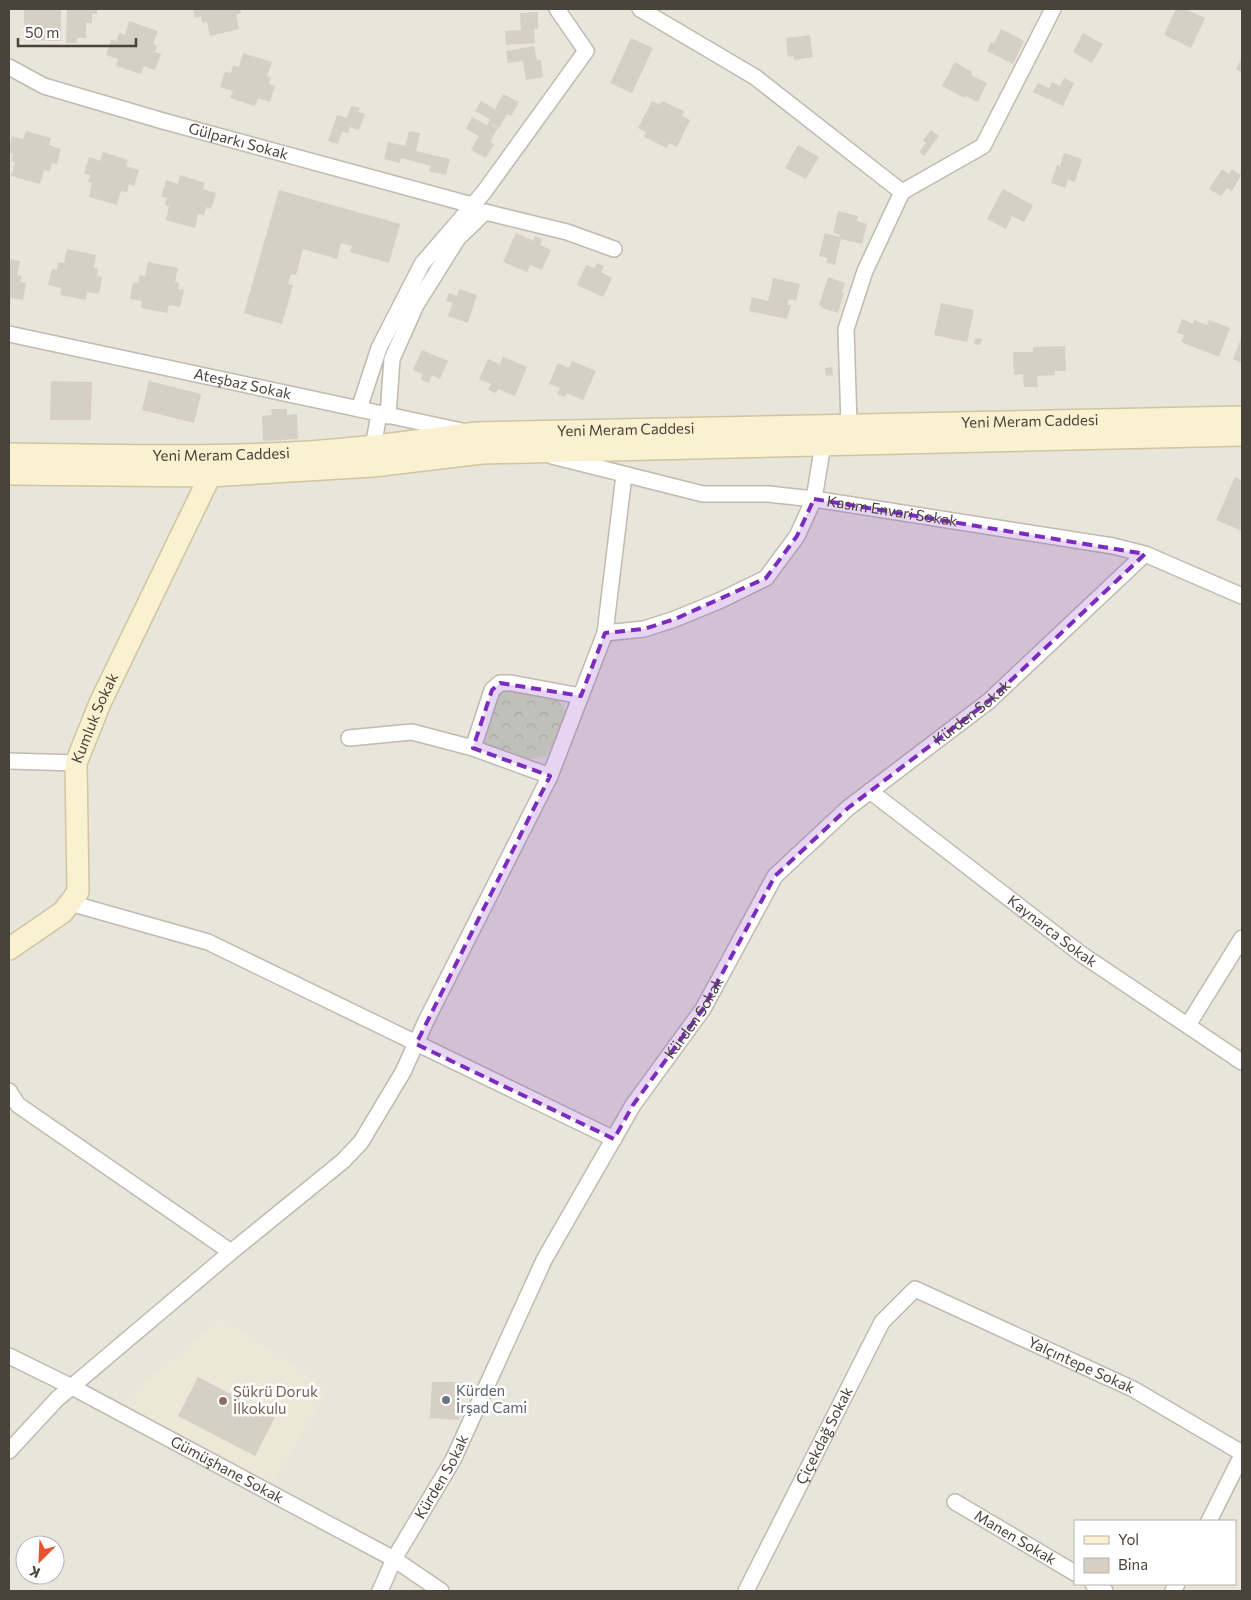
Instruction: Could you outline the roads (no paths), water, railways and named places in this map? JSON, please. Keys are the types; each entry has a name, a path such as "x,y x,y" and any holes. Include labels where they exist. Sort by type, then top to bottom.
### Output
{"main road":[{"name":"Yeni Meram Caddesi","path":"9,454 216,455 291,453 373,447 476,433 1242,416"},
{"name":"Yeni Meram Caddesi","path":"9,474 210,476 373,466 482,453 1242,435"},
{"name":"Kumluk Sokak","path":"9,949 63,912 78,892 76,763 100,703 210,476"}],"street":[{"path":"359,409 379,348 422,264 472,205 542,113 586,51 557,9"},
{"path":"640,9 755,77 902,192"},
{"path":"849,425 846,329 865,271 902,192 983,146 1053,9"},
{"name":"Gülparkı Sokak","path":"9,67 44,86 163,121 472,205"},
{"path":"373,447 384,415 392,359 416,305 458,238 485,212 567,232 614,249"},
{"name":"Ateşbaz Sokak","path":"9,334 476,433"},
{"path":"605,633 644,629 675,619 721,600 766,578 797,536 814,499 823,444"},
{"name":"Kasım Envari Sokak","path":"536,452 702,494 768,494 814,499 1113,546 1145,554 1242,596"},
{"path":"9,1451 57,1400 231,1252 343,1161 362,1142 403,1072 426,1021 550,776 605,633 624,475"},
{"name":"Kürden Sokak","path":"380,1591 394,1559 453,1460 544,1260 633,1106 703,1009 775,876 848,808 989,701 1145,554"},
{"path":"473,748 492,690 500,683 511,683 580,696"},
{"path":"349,738 412,732 473,748 550,776"},
{"path":"9,760 76,763"},
{"name":"Kaynarca Sokak","path":"870,791 1082,954 1242,1062"},
{"path":"70,902 208,942 614,1139"},
{"path":"1188,1025 1242,938"},
{"path":"9,1092 18,1105 231,1252"},
{"name":"Yalçıntepe Sokak","path":"916,1289 1133,1390 1242,1454"},
{"name":"Çiçekdağ Sokak","path":"749,1590 882,1322 916,1289"},
{"name":"Gümüşhane Sokak","path":"9,1356 72,1387 394,1559 441,1591"},
{"path":"1209,1520 1242,1454"},
{"name":"Manen Sokak","path":"956,1502 1074,1572"}],"place":[{"name":"Kürden İrşad Cami","path":"446,1400"},
{"name":"Şükrü Doruk İlkokulu","path":"223,1401"}]}
